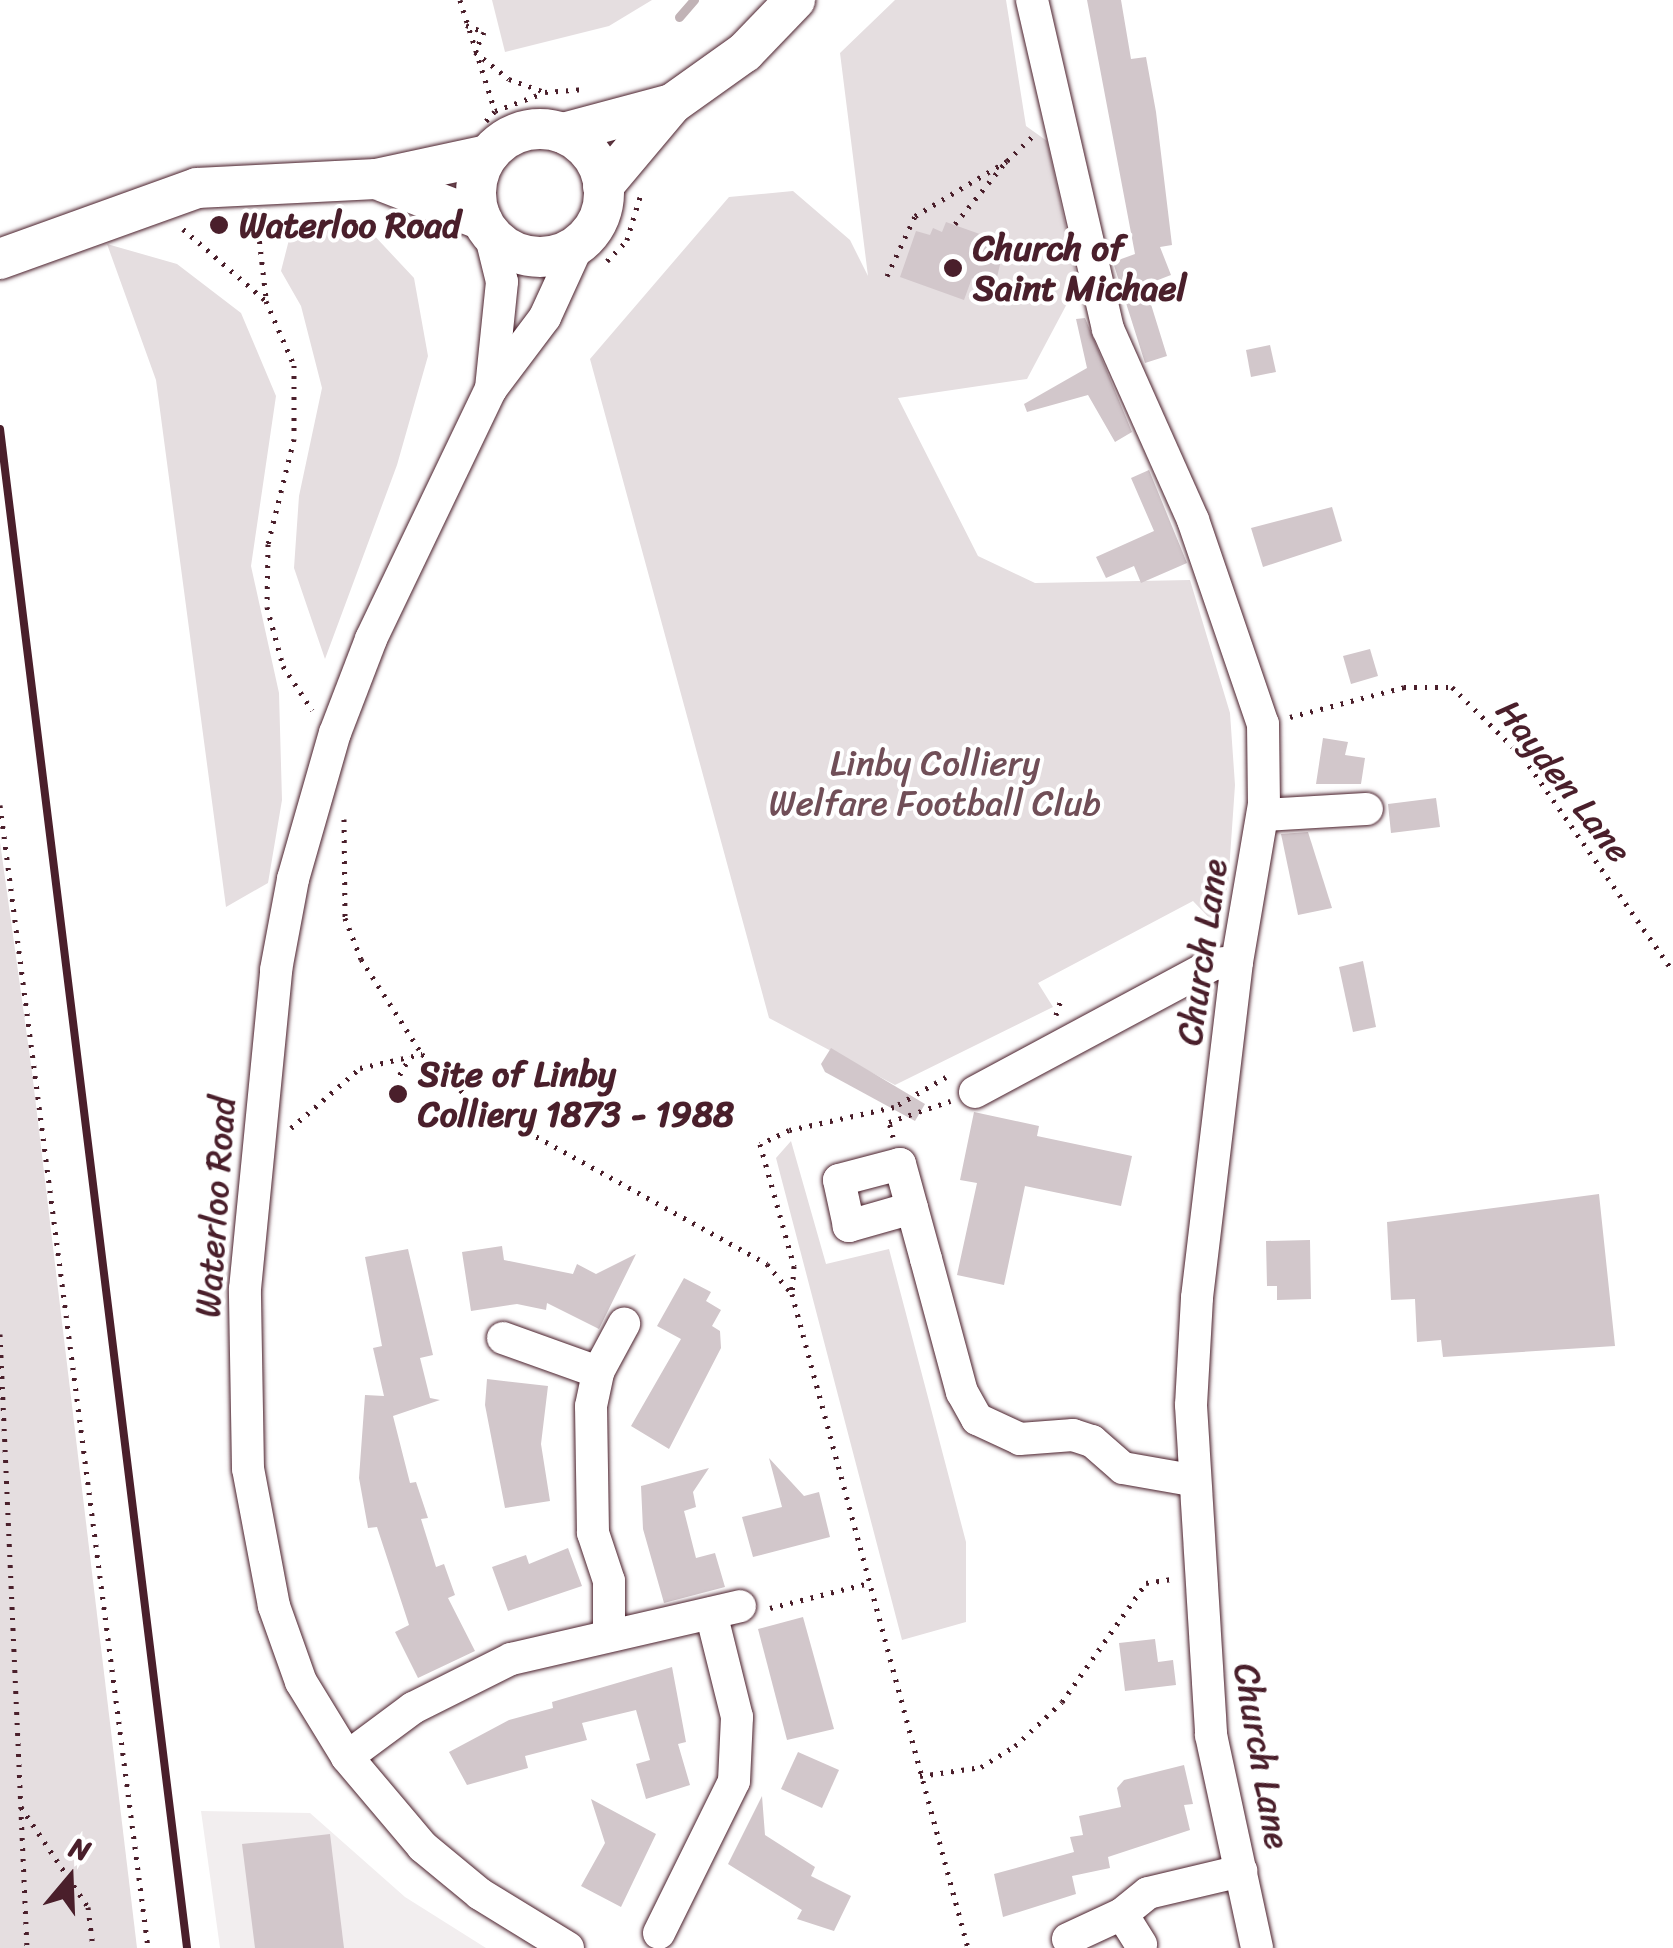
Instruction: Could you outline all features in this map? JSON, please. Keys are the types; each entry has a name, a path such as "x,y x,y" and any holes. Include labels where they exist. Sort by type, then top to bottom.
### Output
{"main road":[{"path":"603,186 632,130 745,52 795,0"},
{"path":"0,259 151,200 252,182 376,179 488,155 523,130 632,130"},
{"path":"376,179 486,226 518,253 540,257 590,256 602,212 603,186 595,159 564,133"},
{"path":"486,226 476,194 488,155"}],"street":[{"name":"Church Lane","path":"1032,0 1108,329 1193,520 1263,724 1263,814 1237,962 1197,1298 1191,1480 1211,1735 1257,1948"},
{"name":"Waterloo Road","path":"486,226 502,282 491,388"},
{"name":"Waterloo Road","path":"568,1948 480,1894 423,1847 346,1758 301,1682 274,1606 248,1469 246,1288 256,1146 290,898 334,733 371,639 491,388 590,256"},
{"path":"1263,814 1367,809"},
{"path":"967,1081 1214,964 1237,962"},
{"path":"912,1208 849,1226 839,1180 900,1164 912,1208 962,1392 977,1418 1020,1439 1092,1441 1123,1468 1191,1480"},
{"path":"609,1632 609,1581 593,1533 591,1406 598,1372 624,1324"},
{"path":"503,1338 598,1372"},
{"path":"346,1758 412,1708 511,1659 609,1632 726,1610 737,1717 734,1781 660,1933"},
{"path":"1068,1939 1122,1914 1148,1893 1240,1871"},
{"path":"1122,1914 1140,1944"}],"path":[{"path":"460,0 495,111"},
{"path":"466,24 484,32 475,52"},
{"path":"475,52 509,79 546,92 616,85 632,130 656,159 642,181 627,240 590,256"},
{"path":"955,224 1007,161 1058,117"},
{"path":"886,276 915,216 1007,161"},
{"path":"252,182 266,301 294,365 294,438 268,544 267,608 282,666 334,733"},
{"path":"151,200 266,301"},
{"name":"Hayden Lane","path":"1263,724 1404,687 1452,687 1523,757 1673,970"},
{"path":"346,804 345,918 368,971 422,1054 472,1101 767,1264 792,1294"},
{"path":"0,805 148,1948"},
{"path":"1040,1024 1056,1015 1062,997"},
{"path":"256,1146 306,1121 318,1102 360,1068 422,1054"},
{"path":"389,1093 410,1055"},
{"path":"900,1164 889,1122 967,1081"},
{"path":"967,1081 894,1107 788,1130 760,1144 794,1266 792,1294 968,1948"},
{"path":"0,1334 26,1948"},
{"path":"920,1776 981,1767 1015,1746 1062,1702 1146,1583 1197,1574"},
{"path":"726,1610 760,1610 869,1584"},
{"path":"20,1806 88,1907 93,1948"}],"shaded area":[{"path":"201,1811 310,1813 405,1897 486,1948 220,1948"}],"green space":[{"path":"492,0 652,0 609,26 505,52"},
{"name":"Linby Colliery Welfare Football Club","path":"895,0 1006,0 1026,126 1047,141 1078,283 1027,379 898,398 978,556 1035,583 1190,580 1230,713 1235,785 1228,886 1213,922 1193,901 1038,983 1053,1007 895,1085 769,1018 590,359 729,197 793,191 850,240 868,276 840,53"},
{"path":"292,228 370,231 414,278 428,356 397,465 325,659 294,568 299,496 322,388 301,306 281,271"},
{"path":"107,244 177,264 241,313 276,396 251,566 279,693 282,800 268,883 226,907 156,380"},
{"path":"0,842 32,1072 137,1948 0,1948"},
{"path":"791,1141 826,1264 889,1249 966,1542 966,1622 902,1640 776,1158"}],"building":[{"path":"1087,0 1121,0 1131,59 1146,57 1156,112 1172,245 1160,247 1171,275 1145,285 1167,356 1145,363 1113,262 1135,254"},
{"name":"Church of Saint Michael","path":"946,222 1005,243 995,286 972,278 964,300 900,277 916,231 930,235 933,228 942,232"},
{"path":"1085,318 1132,432 1115,442 1088,395 1027,412 1024,404 1087,368 1076,319"},
{"path":"1270,345 1276,372 1251,377 1246,350"},
{"path":"1149,470 1187,563 1141,583 1134,566 1106,578 1096,557 1154,531 1131,478"},
{"path":"1332,507 1342,541 1263,567 1251,528"},
{"path":"1370,649 1378,676 1351,684 1343,656"},
{"path":"1323,738 1348,742 1345,755 1365,758 1361,784 1316,784"},
{"path":"1436,798 1440,827 1391,833 1388,804"},
{"path":"1308,832 1332,908 1298,915 1281,834"},
{"path":"1363,961 1376,1027 1353,1032 1339,967"},
{"path":"831,1048 925,1104 915,1121 825,1072 821,1064"},
{"path":"974,1112 1039,1126 1037,1136 1132,1156 1121,1206 1025,1186 1004,1285 957,1275 977,1183 960,1180"},
{"path":"1599,1194 1615,1346 1443,1357 1441,1340 1417,1342 1415,1299 1391,1300 1387,1222"},
{"path":"1310,1240 1311,1299 1277,1300 1277,1286 1267,1286 1266,1241"},
{"path":"502,1246 504,1260 573,1274 577,1264 596,1274 636,1254 599,1329 547,1303 546,1310 517,1304 471,1311 462,1252"},
{"path":"408,1249 433,1355 420,1358 430,1398 440,1400 393,1416 410,1483 416,1482 428,1518 421,1519 436,1567 444,1564 455,1595 448,1598 475,1651 418,1678 395,1632 409,1625 377,1527 368,1528 359,1478 365,1395 384,1396 373,1348 382,1346 365,1257"},
{"path":"684,1278 711,1292 706,1301 721,1310 712,1326 720,1331 721,1348 669,1449 631,1426 681,1339 657,1326"},
{"path":"487,1379 548,1386 541,1444 550,1501 505,1508 485,1405"},
{"path":"769,1458 804,1496 819,1492 830,1537 753,1557 742,1517 782,1507"},
{"path":"709,1468 693,1492 696,1507 684,1511 696,1558 715,1553 725,1587 664,1603 643,1529 641,1486"},
{"path":"568,1548 582,1586 508,1611 492,1567 526,1555 529,1564"},
{"path":"803,1617 834,1729 787,1740 758,1629"},
{"path":"1155,1639 1158,1662 1173,1660 1176,1685 1125,1691 1119,1643"},
{"path":"672,1667 686,1742 678,1744 690,1785 646,1799 636,1764 650,1760 636,1710 582,1723 587,1740 525,1756 528,1768 467,1785 449,1752 509,1720 553,1708 552,1702"},
{"path":"798,1752 839,1770 822,1808 781,1789"},
{"path":"1184,1765 1193,1804 1184,1805 1190,1830 1108,1857 1110,1868 1072,1876 1076,1894 1003,1917 994,1874 1074,1852 1070,1837 1083,1835 1079,1816 1121,1807 1117,1788 1124,1780"},
{"path":"762,1796 765,1835 815,1867 811,1876 851,1896 834,1931 797,1919 802,1910 728,1864"},
{"path":"591,1799 656,1834 621,1907 581,1886 605,1843"},
{"path":"330,1834 344,1948 255,1948 242,1844"}],"waterway":[{"path":"679,17 694,0"}],"railway":[{"path":"0,429 187,1948"}],"place":[{"name":"Waterloo Road","path":"219,225"},
{"name":"Church of Saint Michael","path":"953,268"},
{"name":"Site of Linby Colliery 1873 - 1988","path":"398,1094"}]}
